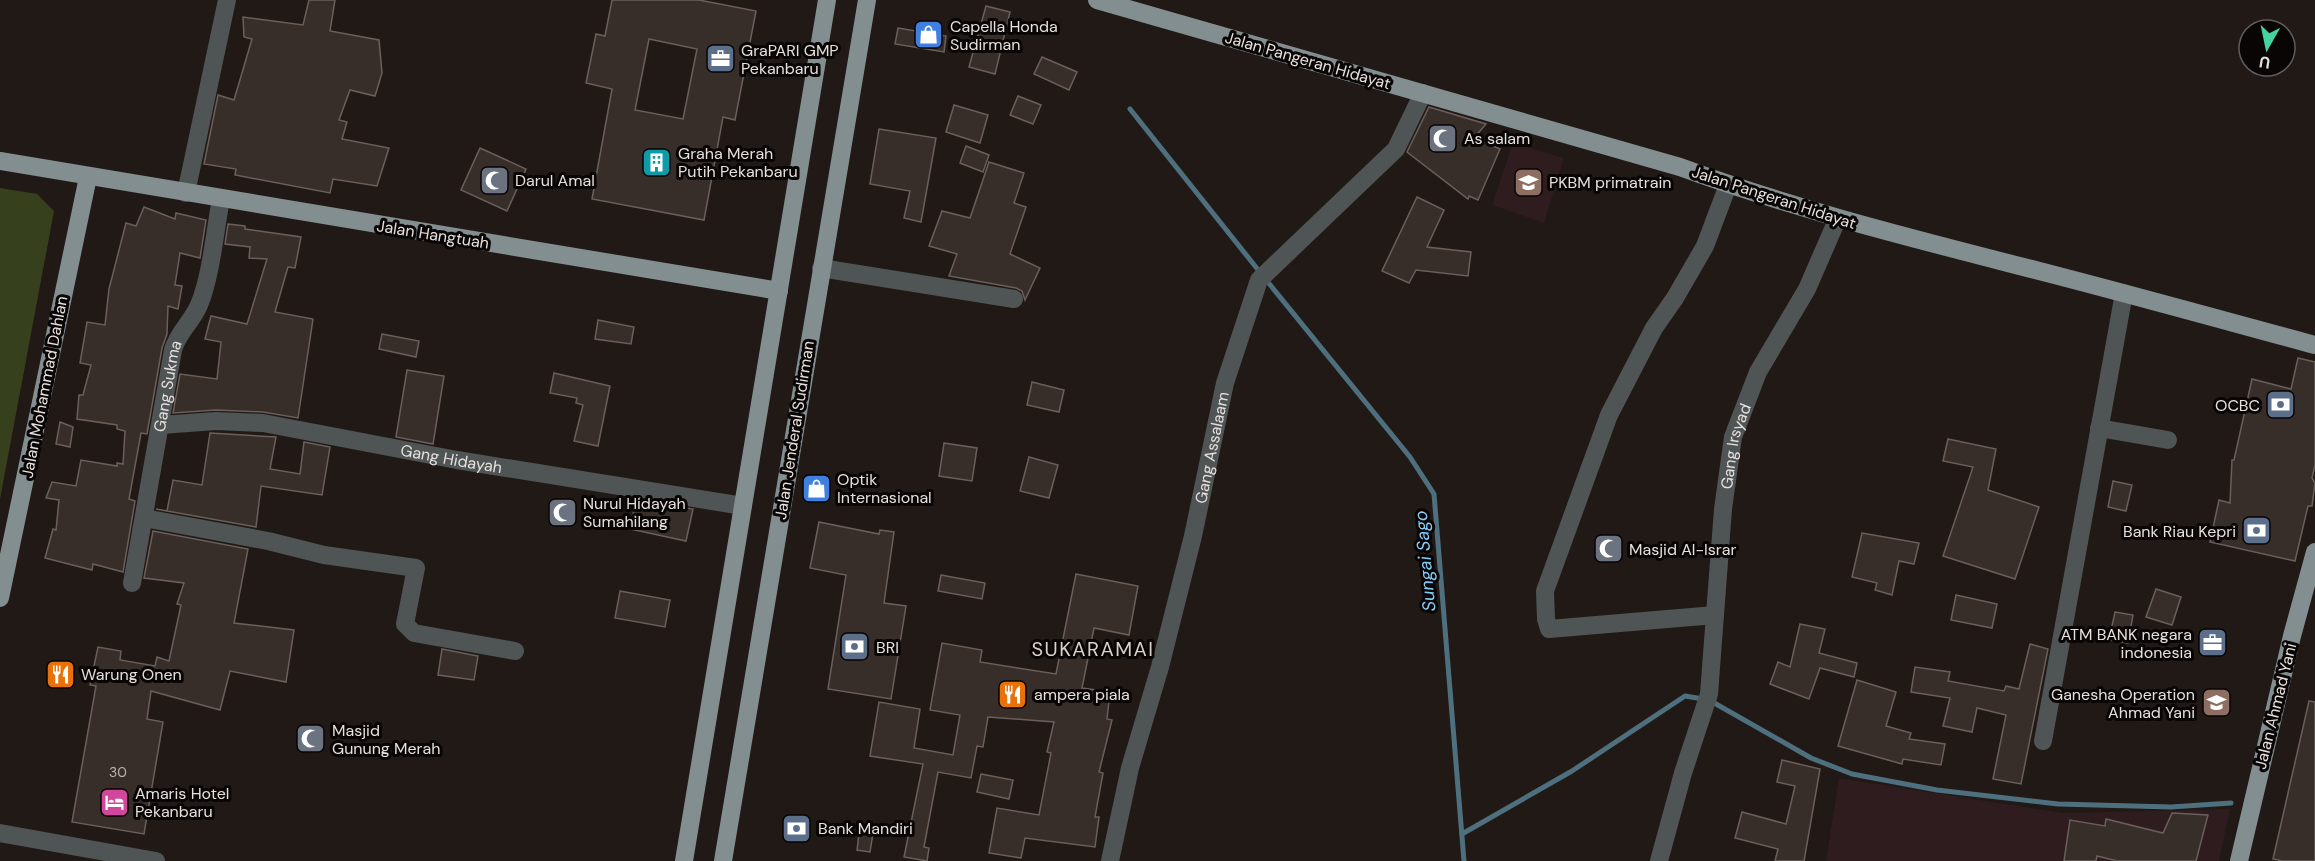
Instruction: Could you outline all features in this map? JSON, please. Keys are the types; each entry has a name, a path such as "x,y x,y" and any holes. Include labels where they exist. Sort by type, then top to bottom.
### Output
{"main road":[{"path":"684,861 827,0"},
{"name":"Jalan Jenderal Sudirman","path":"723,861 867,0"},
{"name":"Jalan Pangeran Hidayat","path":"1097,0 1680,167 1837,220 2124,293 2315,345"},
{"name":"Jalan Hangtuah","path":"0,162 779,291"},
{"name":"Jalan Mohammad Dahlan","path":"0,598 88,177"},
{"name":"Jalan Ahmad Yani","path":"2239,861 2292,636 2315,552"}],"street":[{"path":"186,193 227,0"},
{"name":"Gang Assalaam","path":"1110,861 1130,768 1160,667 1193,536 1225,383 1259,280 1396,149 1423,93"},
{"path":"1715,615 1549,629 1546,620 1545,591 1609,415 1654,328 1675,298 1705,246 1728,185"},
{"name":"Gang Sukma","path":"132,583 173,350 179,334 193,317 202,297 221,199"},
{"name":"Gang Irsyad","path":"1659,861 1683,773 1708,700 1723,509 1733,437 1758,372 1807,289 1837,220"},
{"path":"821,268 1014,299"},
{"path":"2043,741 2124,293"},
{"name":"Gang Hidayah","path":"160,424 216,421 263,423 456,460 743,507"},
{"path":"2099,428 2168,440"},
{"path":"144,518 268,541 324,555 416,568 405,624 414,633 515,651"},
{"path":"0,833 156,861"}],"shaded area":[{"name":"PKBM primatrain","path":"1513,143 1564,158 1544,223 1492,205"},
{"path":"1839,778 2063,813 2230,809 2219,861 1826,861"}],"green space":[{"path":"0,188 37,194 54,211 0,499"}],"building":[{"path":"309,0 335,0 330,31 379,40 382,73 375,96 350,90 339,120 347,122 342,139 389,148 377,186 333,179 330,193 235,175 236,169 204,164 218,95 234,100 252,39 244,37 243,17 303,25"},
{"path":"612,0 699,0 756,11 735,120 723,117 704,220 592,199 612,89 586,83 596,34 605,36","holes":["649,39 697,49 683,119 635,110"]},
{"path":"986,6 1010,12 995,74 969,67"},
{"path":"898,28 946,36 944,52 895,44"},
{"path":"1042,57 1077,72 1069,90 1034,74"},
{"path":"1018,96 1041,105 1033,124 1010,115"},
{"path":"954,105 988,115 980,143 946,132"},
{"path":"1429,107 1486,124 1474,138 1500,149 1478,200 1469,196 1468,199 1407,152"},
{"path":"879,129 936,138 921,222 904,218 910,191 870,184"},
{"path":"966,146 989,155 983,172 960,163"},
{"name":"Darul Amal","path":"480,148 526,169 507,211 461,190"},
{"path":"989,162 1024,173 1014,203 1026,207 1010,254 1040,268 1025,300 1022,291 1016,288 949,276 957,254 929,246 942,211 970,218"},
{"path":"1417,197 1444,210 1427,247 1471,252 1468,276 1416,270 1409,283 1382,271"},
{"path":"144,207 175,219 176,213 206,220 200,258 180,253 175,285 182,286 178,309 168,306 167,334 162,348 147,434 141,433 129,499 135,501 123,572 93,564 92,570 45,558 53,529 56,530 59,500 46,498 52,482 76,486 81,460 117,466 117,463 123,464 125,431 117,429 117,425 77,419 79,395 83,395 91,365 80,363 87,322 105,325 109,289 126,223 136,226"},
{"path":"228,224 245,226 245,229 301,237 295,268 288,267 275,312 313,319 298,418 263,412 216,410 173,413 180,374 217,379 221,342 205,339 211,316 247,324 267,259 249,258 250,247 225,244"},
{"path":"598,320 634,327 631,344 595,339"},
{"path":"382,334 419,341 416,357 379,349"},
{"path":"2298,358 2315,362 2315,465 2312,478 2315,483 2312,506 2308,506 2295,561 2210,542 2219,500 2230,503 2232,460 2234,460 2252,379 2291,389"},
{"path":"407,370 444,376 433,444 396,437"},
{"path":"554,373 610,386 598,446 574,441 583,405 576,403 577,398 550,393"},
{"path":"1032,382 1064,390 1059,412 1027,405"},
{"path":"60,422 73,427 70,447 56,444"},
{"path":"210,433 276,437 270,469 300,474 304,442 330,447 322,495 261,486 256,527 167,511 173,480 202,485"},
{"path":"1948,439 1996,449 1988,490 2039,507 2015,579 1943,556 1973,467 1943,461"},
{"path":"944,443 977,448 972,481 939,476"},
{"path":"1029,457 1058,465 1049,498 1020,491"},
{"path":"2113,481 2132,485 2126,511 2108,507"},
{"path":"636,500 693,509 686,541 630,529"},
{"path":"819,522 879,534 880,530 894,532 884,603 906,606 891,699 828,689 846,575 810,568"},
{"path":"153,531 248,549 234,623 294,630 286,682 230,671 220,710 151,691 147,719 163,722 144,834 72,822 96,686 90,685 98,647 121,651 120,660 155,666 157,657 169,661 181,605 177,604 184,583 144,578"},
{"path":"1862,533 1919,543 1914,564 1899,561 1892,595 1875,590 1877,583 1852,577"},
{"path":"1076,574 1138,586 1129,635 1094,628 1082,688 1110,692 1107,719 1112,720 1099,772 1103,773 1095,817 1099,817 1095,847 1025,838 1021,858 989,853 997,808 1039,815 1051,753 1047,752 1054,722 988,717 983,747 977,746 971,778 938,772 924,847 929,848 927,861 904,857 923,764 870,756 879,702 920,709 914,748 953,755 960,715 930,710 942,643 982,650 980,662 1056,674"},
{"path":"941,575 985,583 982,599 938,591"},
{"path":"2156,589 2181,597 2172,625 2146,617"},
{"path":"620,591 670,600 665,627 615,618"},
{"path":"1956,595 1997,604 1992,628 1951,620"},
{"path":"2115,612 2133,615 2128,643 2109,640"},
{"path":"1800,624 1825,629 1819,653 1857,663 1854,677 1820,668 1809,699 1770,684 1778,662 1790,667"},
{"path":"2030,644 2048,649 2021,784 1993,779 2006,715 1977,708 1972,732 1943,726 1950,698 1911,692 1915,667 1950,672 1948,681 2004,691 2006,686 2019,689"},
{"path":"442,649 478,656 474,680 438,675"},
{"path":"1857,680 1896,692 1886,726 1911,733 1909,739 1945,744 1941,765 1903,759 1902,764 1838,746"},
{"path":"2309,701 2315,702 2315,861 2282,861 2273,859"},
{"path":"1782,760 1820,769 1804,861 1775,861 1778,849 1735,838 1742,812 1786,824 1795,786 1777,782"},
{"path":"981,774 1013,780 1009,799 977,792"},
{"path":"2172,813 2208,815 2196,861 2117,861 2097,856 2096,861 2064,861 2070,820 2105,826 2106,819 2163,833"},
{"path":"860,825 874,827 870,852 857,850"}],"waterway":[{"name":"Sungai Sago","path":"1130,109 1259,271"},
{"name":"Sungai Sago","path":"1267,281 1410,457 1434,494 1464,861"},
{"path":"1462,834 1572,771 1685,696 1709,700 1811,758 1852,774 1937,790 2058,804 2171,807 2231,803"}],"place":[{"name":"Capella Honda Sudirman","path":"929,35"},
{"name":"GraPARI GMP Pekanbaru","path":"720,59"},
{"name":"As salam","path":"1443,138"},
{"name":"Graha Merah Putih Pekanbaru","path":"657,162"},
{"name":"Darul Amal","path":"494,180"},
{"name":"PKBM primatrain","path":"1528,182"},
{"name":"OCBC","path":"2281,405"},
{"name":"Optik Internasional","path":"816,488"},
{"name":"Nurul Hidayah Sumahilang","path":"562,512"},
{"name":"Bank Riau Kepri","path":"2257,531"},
{"name":"Masjid Al-Israr","path":"1608,549"},
{"name":"ATM BANK negara indonesia","path":"2213,643"},
{"name":"BRI","path":"855,647"},
{"name":"Warung Onen","path":"60,674"},
{"name":"ampera piala","path":"1013,694"},
{"name":"Ganesha Operation Ahmad Yani","path":"2216,703"},
{"name":"Masjid Gunung Merah","path":"311,739"},
{"name":"Amaris Hotel Pekanbaru","path":"114,802"},
{"name":"Bank Mandiri","path":"797,828"}],"district":[{"name":"SUKARAMAI","path":"1093,649"}]}
